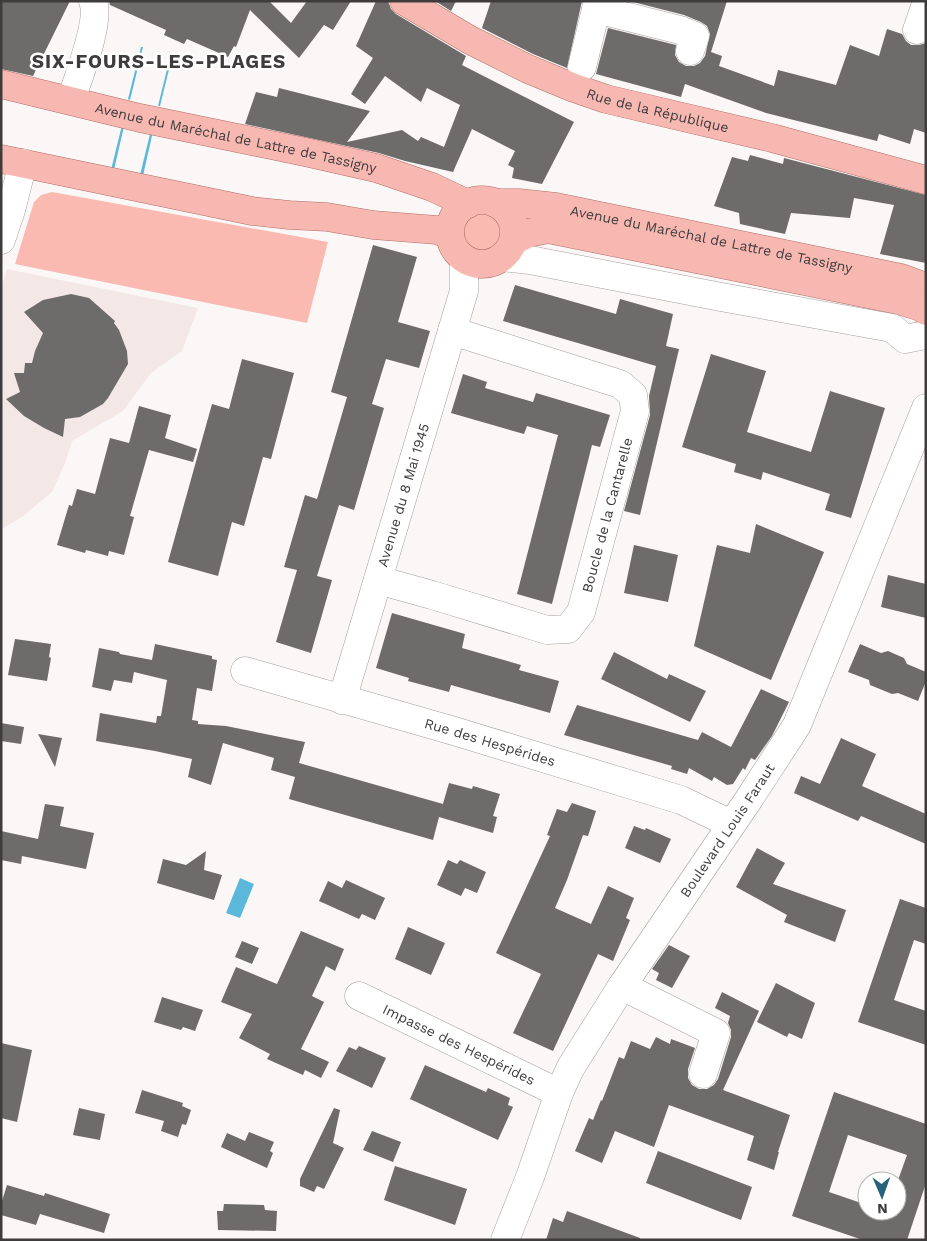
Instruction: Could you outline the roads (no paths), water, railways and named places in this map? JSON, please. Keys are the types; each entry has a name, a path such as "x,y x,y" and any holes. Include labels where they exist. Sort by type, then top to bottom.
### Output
{"main road":[{"name":"Rue de la République","path":"404,1 470,40 528,69 574,88 606,98 772,138 926,180"},
{"name":"Avenue du Maréchal de Lattre de Tassigny","path":"1,84 140,118 376,168 432,187 468,204"},
{"path":"12,161 252,211 327,217 374,225 437,230 450,235"},
{"path":"486,201 495,203 509,215 514,232 490,255 457,252 452,244 450,235 454,217 460,209 468,204 486,201"},
{"name":"Avenue du Maréchal de Lattre de Tassigny","path":"495,203 519,203 556,207 901,278 926,287"},
{"name":"Avenue du Maréchal de Lattre de Tassigny","path":"490,255 529,233 548,229 898,300 922,307 926,311"}],"street":[{"path":"71,100 95,22 96,7 93,1"},
{"path":"917,30 926,4"},
{"path":"582,67 597,5 695,36 690,51"},
{"path":"1,240 11,210 12,161"},
{"path":"490,255 530,260 892,328 906,339 926,335"},
{"name":"Avenue du 8 Mai 1945","path":"342,700 464,291 490,255"},
{"name":"Boucle de la Cantarelle","path":"378,580 433,590 547,630 568,629 580,612 635,412 633,394 620,384 452,331"},
{"name":"Boulevard Louis Faraut","path":"504,1240 530,1177 559,1093 571,1067 622,986 797,725 926,408"},
{"name":"Rue des Hespérides","path":"246,671 454,731 681,800 731,824"},
{"path":"622,986 716,1033 703,1074"},
{"name":"Impasse des Hespérides","path":"359,996 559,1093"}],"water":[{"path":"141,47 143,47 130,100 128,99"},
{"path":"171,53 173,53 160,106 158,106"},
{"path":"123,121 125,122 113,174 110,174"},
{"path":"152,126 154,127 142,180 139,179"},
{"path":"240,878 254,884 240,918 226,913"}],"district":[{"name":"SIX-FOURS-LES-PLAGES","path":"159,61"}]}
